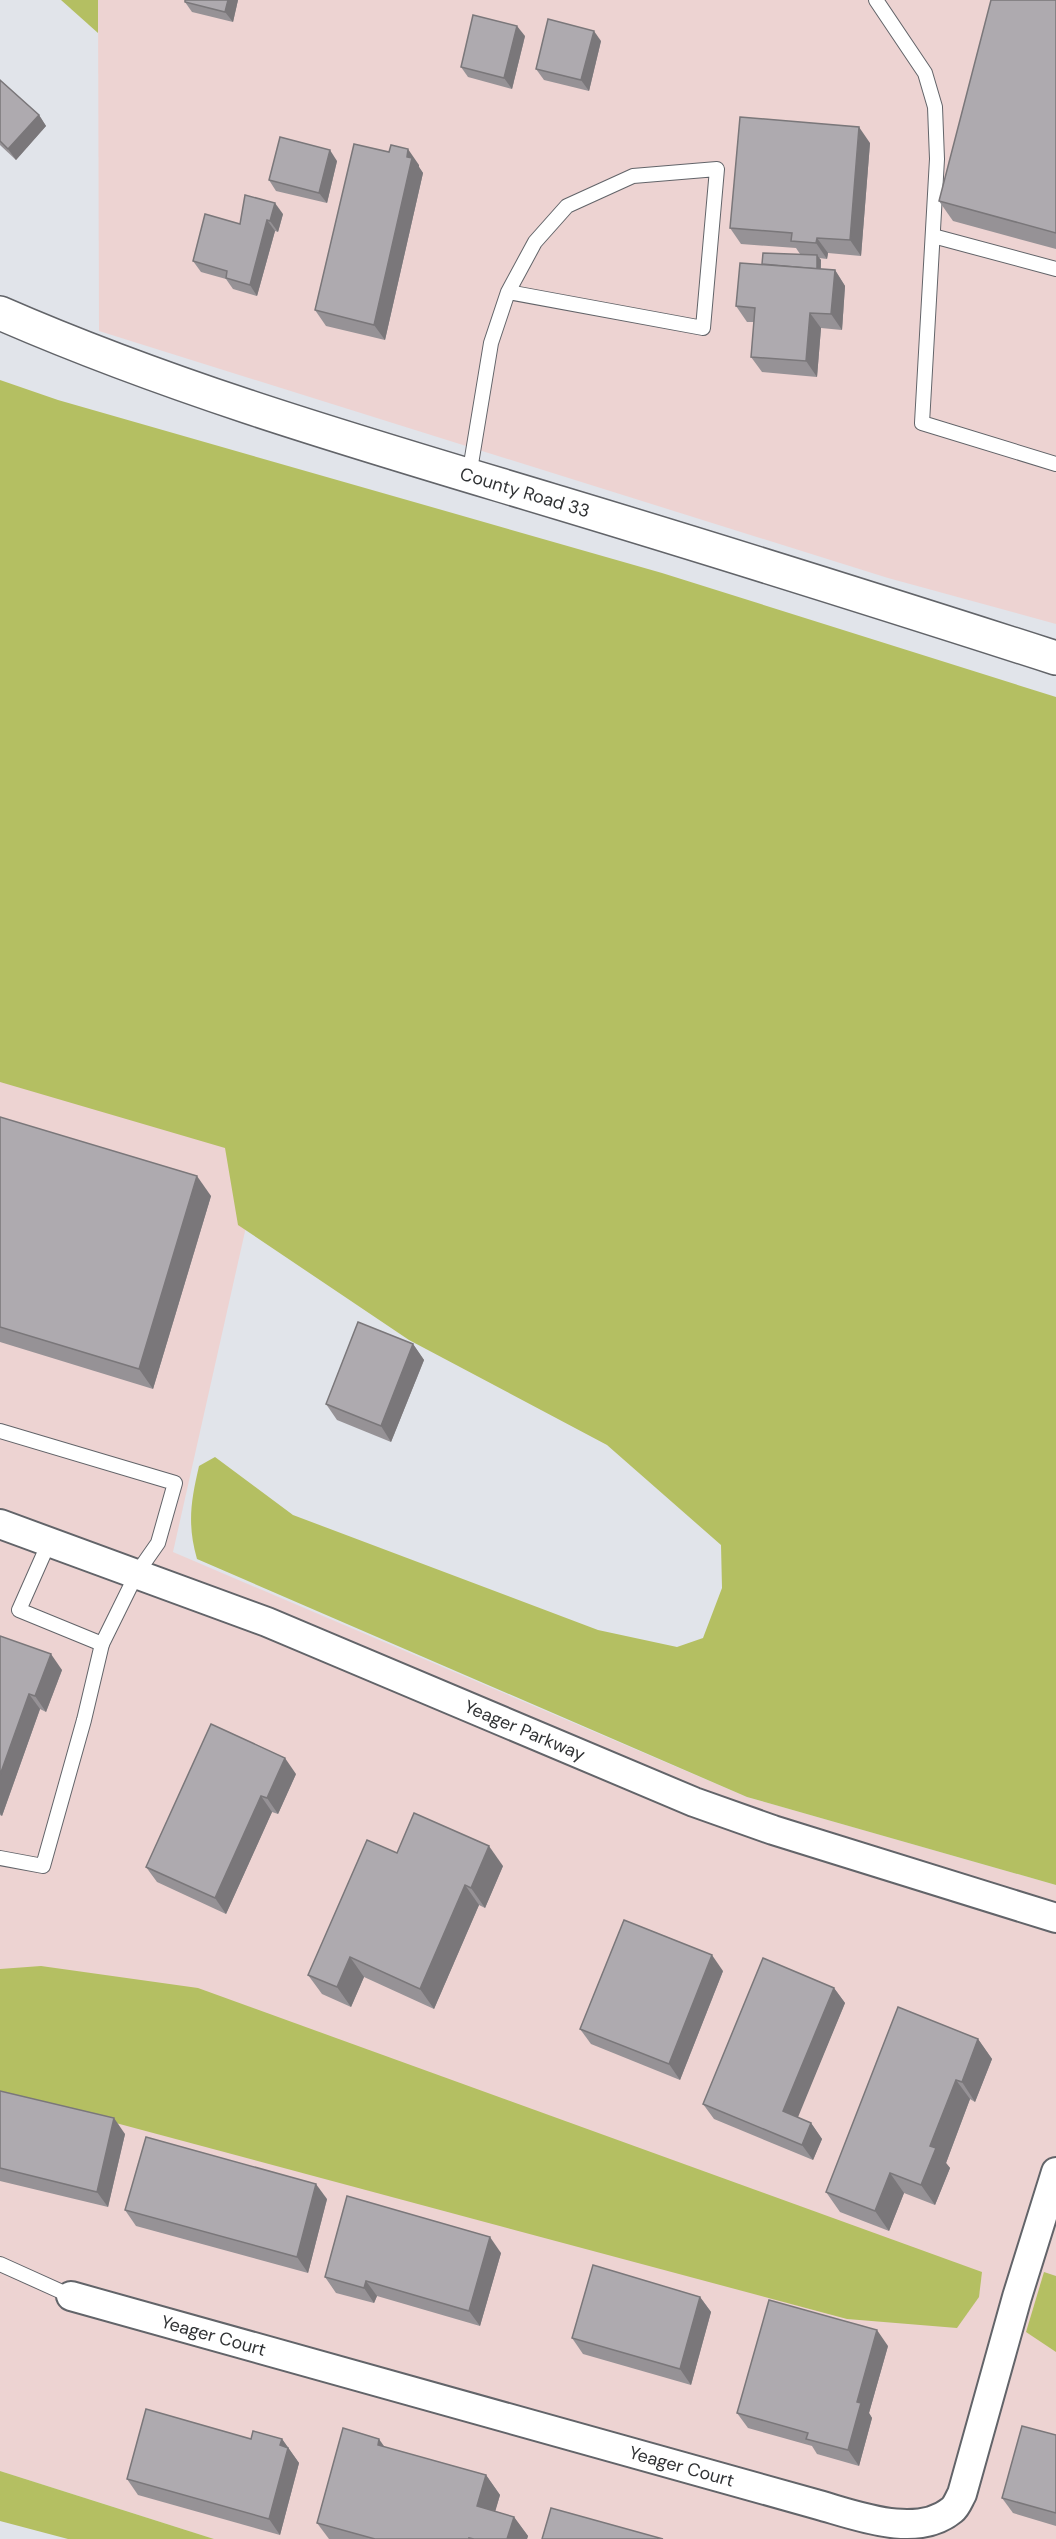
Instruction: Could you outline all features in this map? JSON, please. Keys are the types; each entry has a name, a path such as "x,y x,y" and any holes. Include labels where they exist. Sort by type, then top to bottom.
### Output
{"street":[{"name":"County Road 33","path":"0,313 200,391 469,476 772,567 1056,658"},
{"name":"Yeager Parkway","path":"0,1524 50,1540 267,1622 694,1802 773,1830 1056,1918"},
{"name":"Yeager Court","path":"71,2296 885,2523 923,2523 940,2518 954,2509 962,2494 1017,2297 1056,2172"}],"lane":[{"path":"876,0 925,73 935,107 938,159 922,423 1056,464"},
{"path":"469,476 491,343 508,292 535,242 567,206 633,176 717,169 703,328 508,292"},
{"path":"933,236 1056,269"},
{"path":"0,1431 175,1484 158,1543 136,1573 102,1644 84,1720 43,1866 0,1858"},
{"path":"50,1540 19,1610 102,1644"},
{"path":"0,2264 71,2296"}],"shaded area":[{"path":"98,0 1056,0 1056,624 888,578 99,331"},
{"path":"0,1066 268,1129 173,1552 747,1797 1056,1885 1056,2539 214,2539 0,2471"}],"green space":[{"path":"61,0 98,0 98,33"},
{"path":"0,380 58,400 662,573 1056,697 1056,1885 747,1797 197,1559 191,1523 194,1490 199,1466 215,1457 293,1515 598,1630 677,1647 703,1638 722,1588 721,1545 607,1445 409,1340 238,1225 225,1148 0,1082"},
{"path":"41,1966 198,1988 982,2272 979,2297 957,2328 847,2319 0,2092 0,1969"},
{"path":"1044,2272 1056,2276 1056,2352 1026,2332"},
{"path":"0,2471 214,2539 68,2539 0,2521"}],"building":[{"path":"185,0 228,0 225,12 185,2"},
{"path":"991,0 1056,0 1056,233 939,201"},
{"path":"473,15 517,26 504,78 461,67"},
{"path":"548,19 594,31 581,80 536,69"},
{"path":"0,80 39,115 8,149 0,141"},
{"path":"740,117 859,127 850,240 817,238 816,243 791,241 792,233 730,228"},
{"path":"280,137 330,150 319,193 269,180"},
{"path":"354,144 389,152 391,145 408,149 407,157 412,158 374,325 315,310"},
{"path":"245,195 275,203 270,221 267,220 250,285 226,278 227,271 193,261 205,214 240,224"},
{"path":"763,253 817,255 817,269 762,264"},
{"path":"740,263 835,270 831,314 810,313 806,361 751,357 755,308 736,306"},
{"path":"0,1117 197,1176 139,1369 0,1327"},
{"path":"358,1322 413,1344 381,1426 326,1404"},
{"path":"0,1636 51,1654 35,1696 29,1694 0,1775"},
{"path":"211,1724 285,1758 267,1798 261,1796 215,1898 146,1867"},
{"path":"414,1813 489,1846 471,1888 465,1885 420,1989 350,1957 337,1987 308,1975 367,1840 397,1853"},
{"path":"624,1920 712,1955 669,2064 580,2029"},
{"path":"763,1958 834,1988 783,2111 811,2123 802,2145 703,2104"},
{"path":"898,2007 978,2039 962,2082 956,2080 930,2146 936,2148 921,2185 890,2173 875,2211 826,2192"},
{"path":"0,2091 114,2118 97,2192 0,2168"},
{"path":"146,2137 316,2184 297,2257 125,2210"},
{"path":"347,2196 490,2237 469,2311 366,2281 364,2288 325,2277"},
{"path":"593,2265 700,2297 680,2369 572,2338"},
{"path":"769,2300 877,2330 857,2402 861,2403 848,2450 806,2439 808,2433 737,2413"},
{"path":"146,2409 251,2439 253,2431 282,2439 280,2445 288,2448 269,2519 127,2479"},
{"path":"1022,2426 1056,2435 1056,2513 1002,2498"},
{"path":"343,2428 379,2439 378,2445 486,2475 477,2506 514,2517 507,2539 375,2539 317,2523"},
{"path":"551,2508 663,2539 542,2539"}]}
